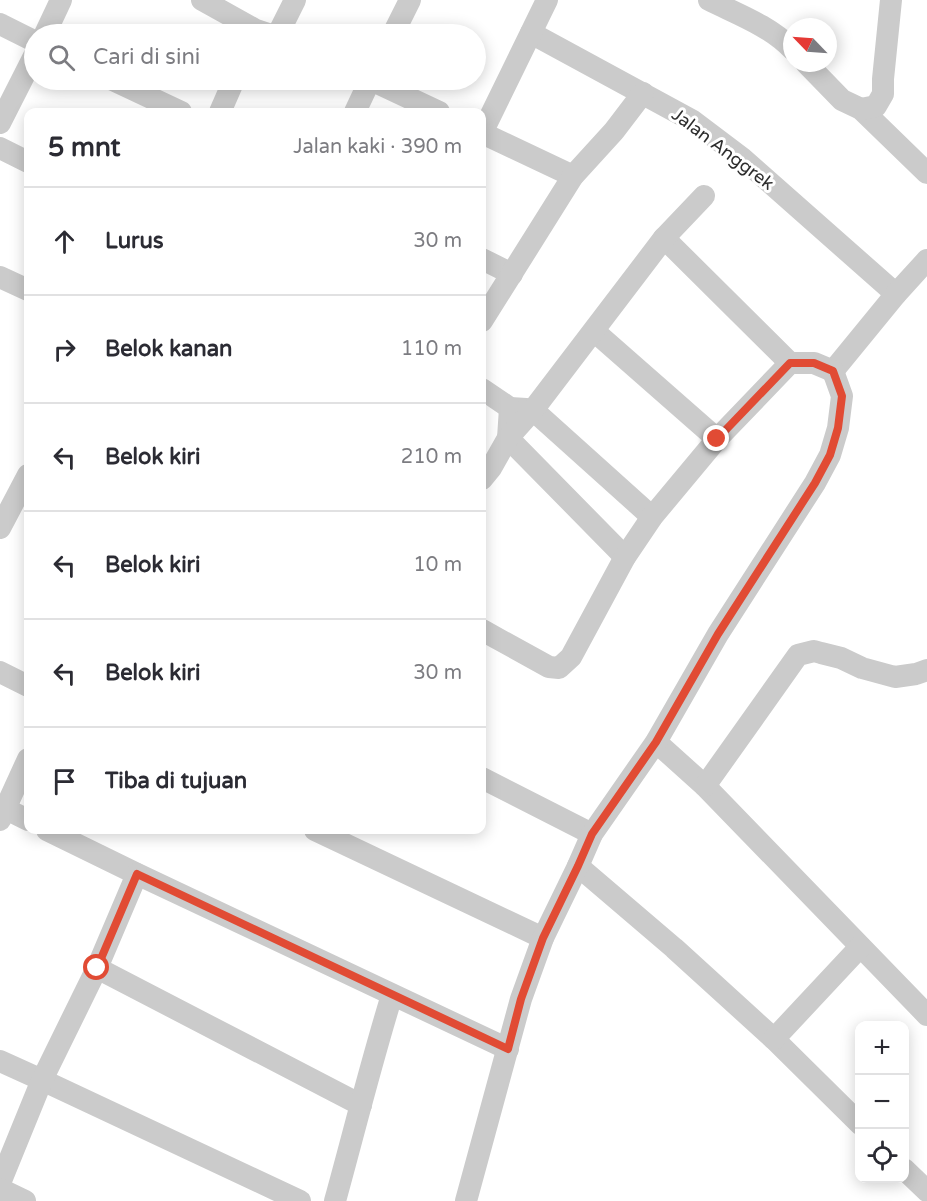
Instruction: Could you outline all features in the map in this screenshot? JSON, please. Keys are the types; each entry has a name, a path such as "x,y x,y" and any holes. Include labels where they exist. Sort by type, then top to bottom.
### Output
{"street":[{"path":"50,24 61,0"},
{"path":"202,0 243,24"},
{"path":"283,24 295,0"},
{"path":"398,24 410,0"},
{"path":"486,125 548,0"},
{"path":"709,0 762,27 783,41"},
{"path":"861,109 876,106 883,94 891,0"},
{"path":"0,24 24,36"},
{"name":"Jalan Anggrek","path":"531,33 693,121 742,158 896,294"},
{"path":"815,72 843,100 861,109 927,173"},
{"path":"0,123 24,76"},
{"path":"134,90 172,108"},
{"path":"222,108 230,90"},
{"path":"357,108 366,90"},
{"path":"392,90 430,108"},
{"path":"486,315 573,176 614,131 643,93"},
{"path":"486,135 573,176"},
{"path":"0,148 24,160"},
{"path":"486,473 508,438 533,410 664,238 704,196"},
{"path":"466,1201 521,999 543,938 592,834 656,742 718,634 815,483 830,455 838,428 842,396 833,371 814,363 790,363 664,238"},
{"path":"833,371 927,260"},
{"path":"486,261 512,274"},
{"path":"0,276 24,288"},
{"path":"594,331 717,439"},
{"path":"486,632 549,667 559,668 571,657 625,557 652,517 717,439 790,363"},
{"path":"486,392 510,408 533,410 652,517"},
{"path":"510,408 508,438 625,557"},
{"path":"0,528 24,483"},
{"path":"705,786 798,655 814,651 842,658 862,668 895,677 927,670"},
{"path":"0,672 24,684"},
{"path":"656,742 705,786 927,1015"},
{"path":"24,767 2,812 24,819"},
{"path":"486,780 592,834"},
{"path":"55,834 508,1049"},
{"path":"323,834 543,938"},
{"path":"578,866 674,948 774,1039 855,1119"},
{"path":"0,1183 42,1080 97,968 137,874"},
{"path":"774,1039 860,947"},
{"path":"97,968 362,1105"},
{"path":"335,1201 362,1105 370,1067 392,995"},
{"path":"0,1061 300,1201"},
{"path":"909,1174 927,1191"},
{"path":"0,1189 25,1201"}],"route":[{"path":"97,968 137,874 508,1049 521,999 543,938 592,834 656,742 718,634 815,483 830,455 838,428 842,396 833,371 814,363 790,363 717,439"}]}
